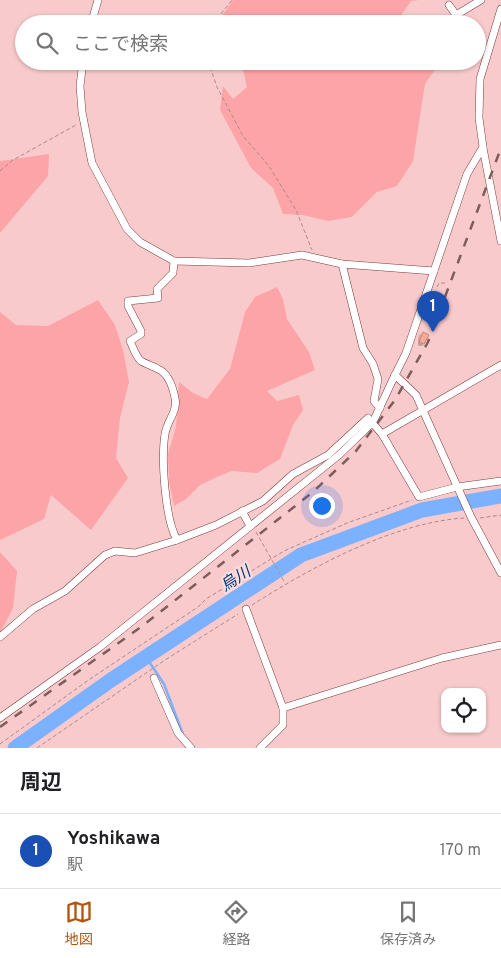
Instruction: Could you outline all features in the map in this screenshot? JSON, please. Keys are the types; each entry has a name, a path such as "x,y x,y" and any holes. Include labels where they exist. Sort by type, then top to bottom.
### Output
{"street":[{"path":"94,15 98,0"},
{"path":"449,5 456,15 482,0"},
{"path":"486,59 501,10"},
{"path":"82,70 80,86 92,163 127,229 140,242 174,261 249,263 302,255 342,264 434,272"},
{"path":"483,70 480,79 479,118 501,241"},
{"path":"0,718 100,647 339,455 373,422 406,353 467,174 483,147"},
{"path":"174,261 173,273 157,289 158,298 128,301 128,306 141,331 141,334 130,341 140,360 162,370 171,384 175,398 176,408 165,433 163,458 166,495 173,533 177,540"},
{"path":"342,264 363,348 373,364 378,379 374,401 380,408"},
{"path":"382,434 424,412 501,365"},
{"path":"395,376 412,390 424,412 458,489 501,573"},
{"path":"0,637 33,609 65,591 105,555 115,551 135,553 177,540 216,525 272,495 293,474 328,455 368,418 382,434 419,497 501,481"},
{"path":"242,512 250,526"},
{"path":"246,609 283,708 283,725 260,748"},
{"path":"283,708 442,658 501,645"},
{"path":"154,678 178,733 191,748"}],"path":[{"path":"220,15 232,0"},
{"path":"211,70 217,87 243,136 269,166 296,210 314,258"},
{"path":"0,171 13,160 84,121"},
{"path":"0,744 90,679 198,607 206,599 272,559 347,523 419,497"},
{"path":"37,748 149,671 286,584 334,558 385,537 446,519 471,516 483,519 501,515"},
{"path":"250,526 286,584"}],"shaded area":[{"path":"233,0 419,0 411,1 401,15 222,15"},
{"path":"243,70 435,70 425,84 413,161 397,186 377,192 352,217 328,221 303,215 283,214 273,188 251,168 220,110 223,86 233,99 247,87"},
{"path":"49,154 48,176 0,233 0,161"},
{"path":"277,287 283,299 287,319 309,352 315,370 267,391 277,401 299,395 303,410 293,425 280,459 257,473 232,471 219,476 200,485 186,499 174,506 169,481 168,454 176,427 179,382 193,393 207,399 230,369 245,312 255,297"},
{"path":"98,300 115,325 123,350 129,382 120,418 116,458 128,478 91,530 51,495 44,519 0,540 0,312 16,325 48,326"},
{"path":"0,552 17,571 13,608 0,633"}],"building":[{"path":"423,332 429,335 424,344 419,342"}],"waterway":[{"name":"烏川","path":"15,748 111,680 301,555 422,510 501,496"},
{"path":"146,657 164,684 184,737"}],"railway":[{"path":"0,727 141,627 313,492 356,451 395,400 428,342 501,148"}],"place":[{"name":"Yoshikawa","path":"433,332"}]}
